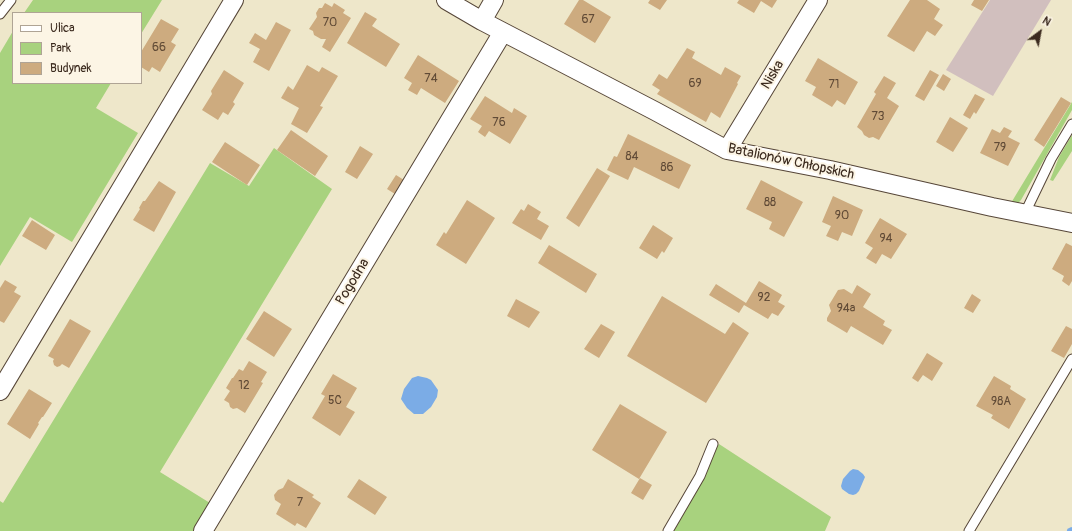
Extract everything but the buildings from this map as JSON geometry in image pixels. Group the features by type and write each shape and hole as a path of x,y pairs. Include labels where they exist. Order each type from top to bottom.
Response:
{"street":[{"path":"0,391 234,0"},
{"name":"Batalionów Chłopskich","path":"446,0 502,32 655,110 728,150 830,170 1072,223"},
{"path":"482,21 494,0"},
{"name":"Niska","path":"728,150 818,0"},
{"name":"Pogodna","path":"203,531 502,32"}],"lane":[{"path":"0,14 11,0"},
{"path":"1025,213 1051,159 1072,124"},
{"path":"970,531 1072,359"},
{"path":"668,531 700,476 713,444"}],"shaded area":[{"path":"990,0 1051,0 993,96 946,70"}],"green space":[{"path":"33,0 162,0 142,32 142,12 25,12"},
{"path":"12,33 12,84 110,84 96,108 138,133 72,242 30,217 0,266 0,53"},
{"path":"1072,102 1072,110 1021,200 1018,203 1011,203"},
{"path":"1072,135 1072,151 1053,181 1050,180 1059,157"},
{"path":"274,148 332,189 160,472 210,503 193,531 0,531 0,501 3,503 210,163 249,186"},
{"path":"719,444 831,517 825,531 668,531"}],"water":[{"path":"418,376 431,380 438,390 437,397 431,407 423,414 414,414 407,408 401,399 404,389 412,378"},
{"path":"853,469 858,470 865,477 859,491 853,495 842,489 841,486 843,479"}]}
